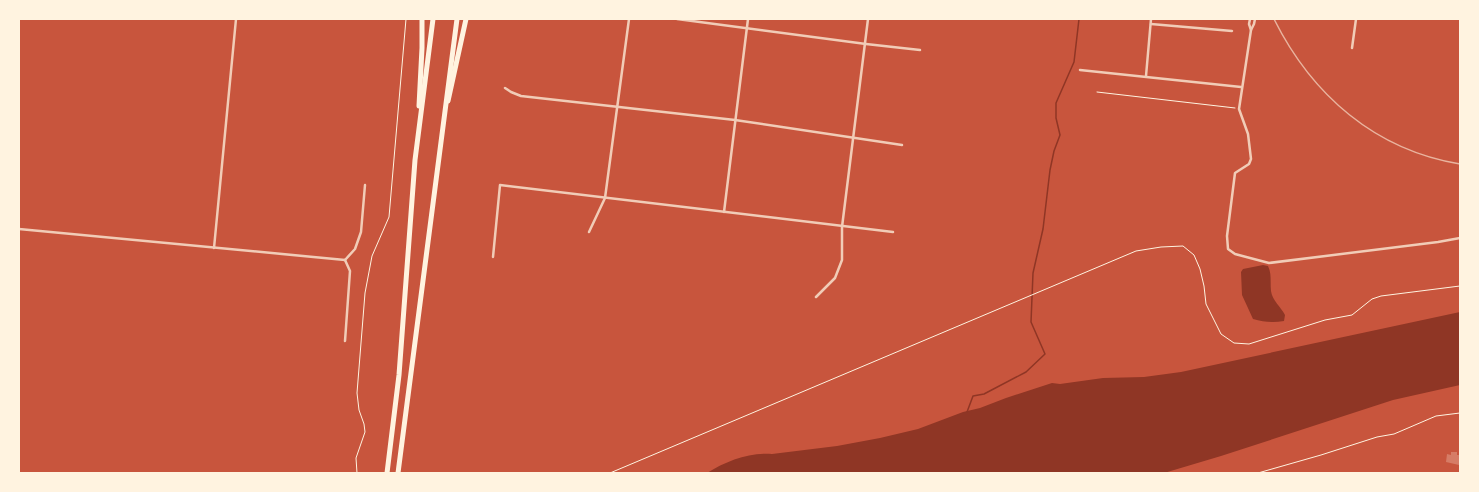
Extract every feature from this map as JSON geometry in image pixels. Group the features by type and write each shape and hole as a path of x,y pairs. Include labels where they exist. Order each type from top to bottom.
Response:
{"highway":[{"path":"387,473 399,375 416,160 422,56 422,19"},
{"path":"416,160 433,19"},
{"path":"398,473 456,19"},
{"path":"443,121 454,79 466,19"}],"street":[{"path":"214,248 236,19"},
{"path":"589,232 605,198 629,19"},
{"path":"677,19 920,50"},
{"path":"724,212 748,19"},
{"path":"816,297 835,278 842,260 842,227 868,19"},
{"path":"1146,76 1151,19"},
{"path":"1250,19 1249,24 1251,30"},
{"path":"1255,19 1251,30 1238,109 1248,134 1251,159 1249,164 1235,172 1227,244 1228,249 1235,254 1269,263 1460,238"},
{"path":"1352,48 1356,19"},
{"path":"1150,24 1232,31"},
{"path":"1080,70 1241,87"},
{"path":"505,88 521,96 735,120 902,145"},
{"path":"345,260 355,249 361,232 365,185"},
{"path":"493,256 500,185 893,232"},
{"path":"19,229 345,260"},
{"path":"345,260 350,271 345,341"}],"path":[{"path":"357,473 356,458 365,432 359,410 357,393 365,293 372,256 389,217 406,19"},
{"path":"1096,92 1238,109"},
{"path":"610,473 1136,252 1161,247 1183,246 1194,255 1200,269 1206,304 1220,334 1234,343 1249,344 1325,320 1352,315 1372,299 1381,296 1460,286"},
{"path":"1258,473 1377,437 1394,434 1436,416 1460,413"}],"shaded area":[{"path":"1263,265 1268,266 1272,294 1285,315 1284,321 1268,322 1253,319 1242,295 1241,272 1243,269"},
{"path":"1460,312 1460,385 1393,400 1164,473 707,473 730,461 755,454 772,454 837,446 918,429 963,412 980,408 1052,383 1060,384 1103,378 1144,377 1181,372"}],"building":[{"path":"1451,452 1457,452 1457,455 1460,455 1459,465 1446,462 1447,454 1451,455"}],"waterway":[{"path":"967,412 973,396 984,394 1026,372 1045,354 1031,322 1033,273 1043,229 1050,170 1054,151 1060,135 1056,118 1056,103 1074,62 1079,19"}],"railway":[{"path":"1274,19 1289,46 1307,72 1327,95 1349,115 1374,132 1400,146 1429,157 1460,164"}]}
